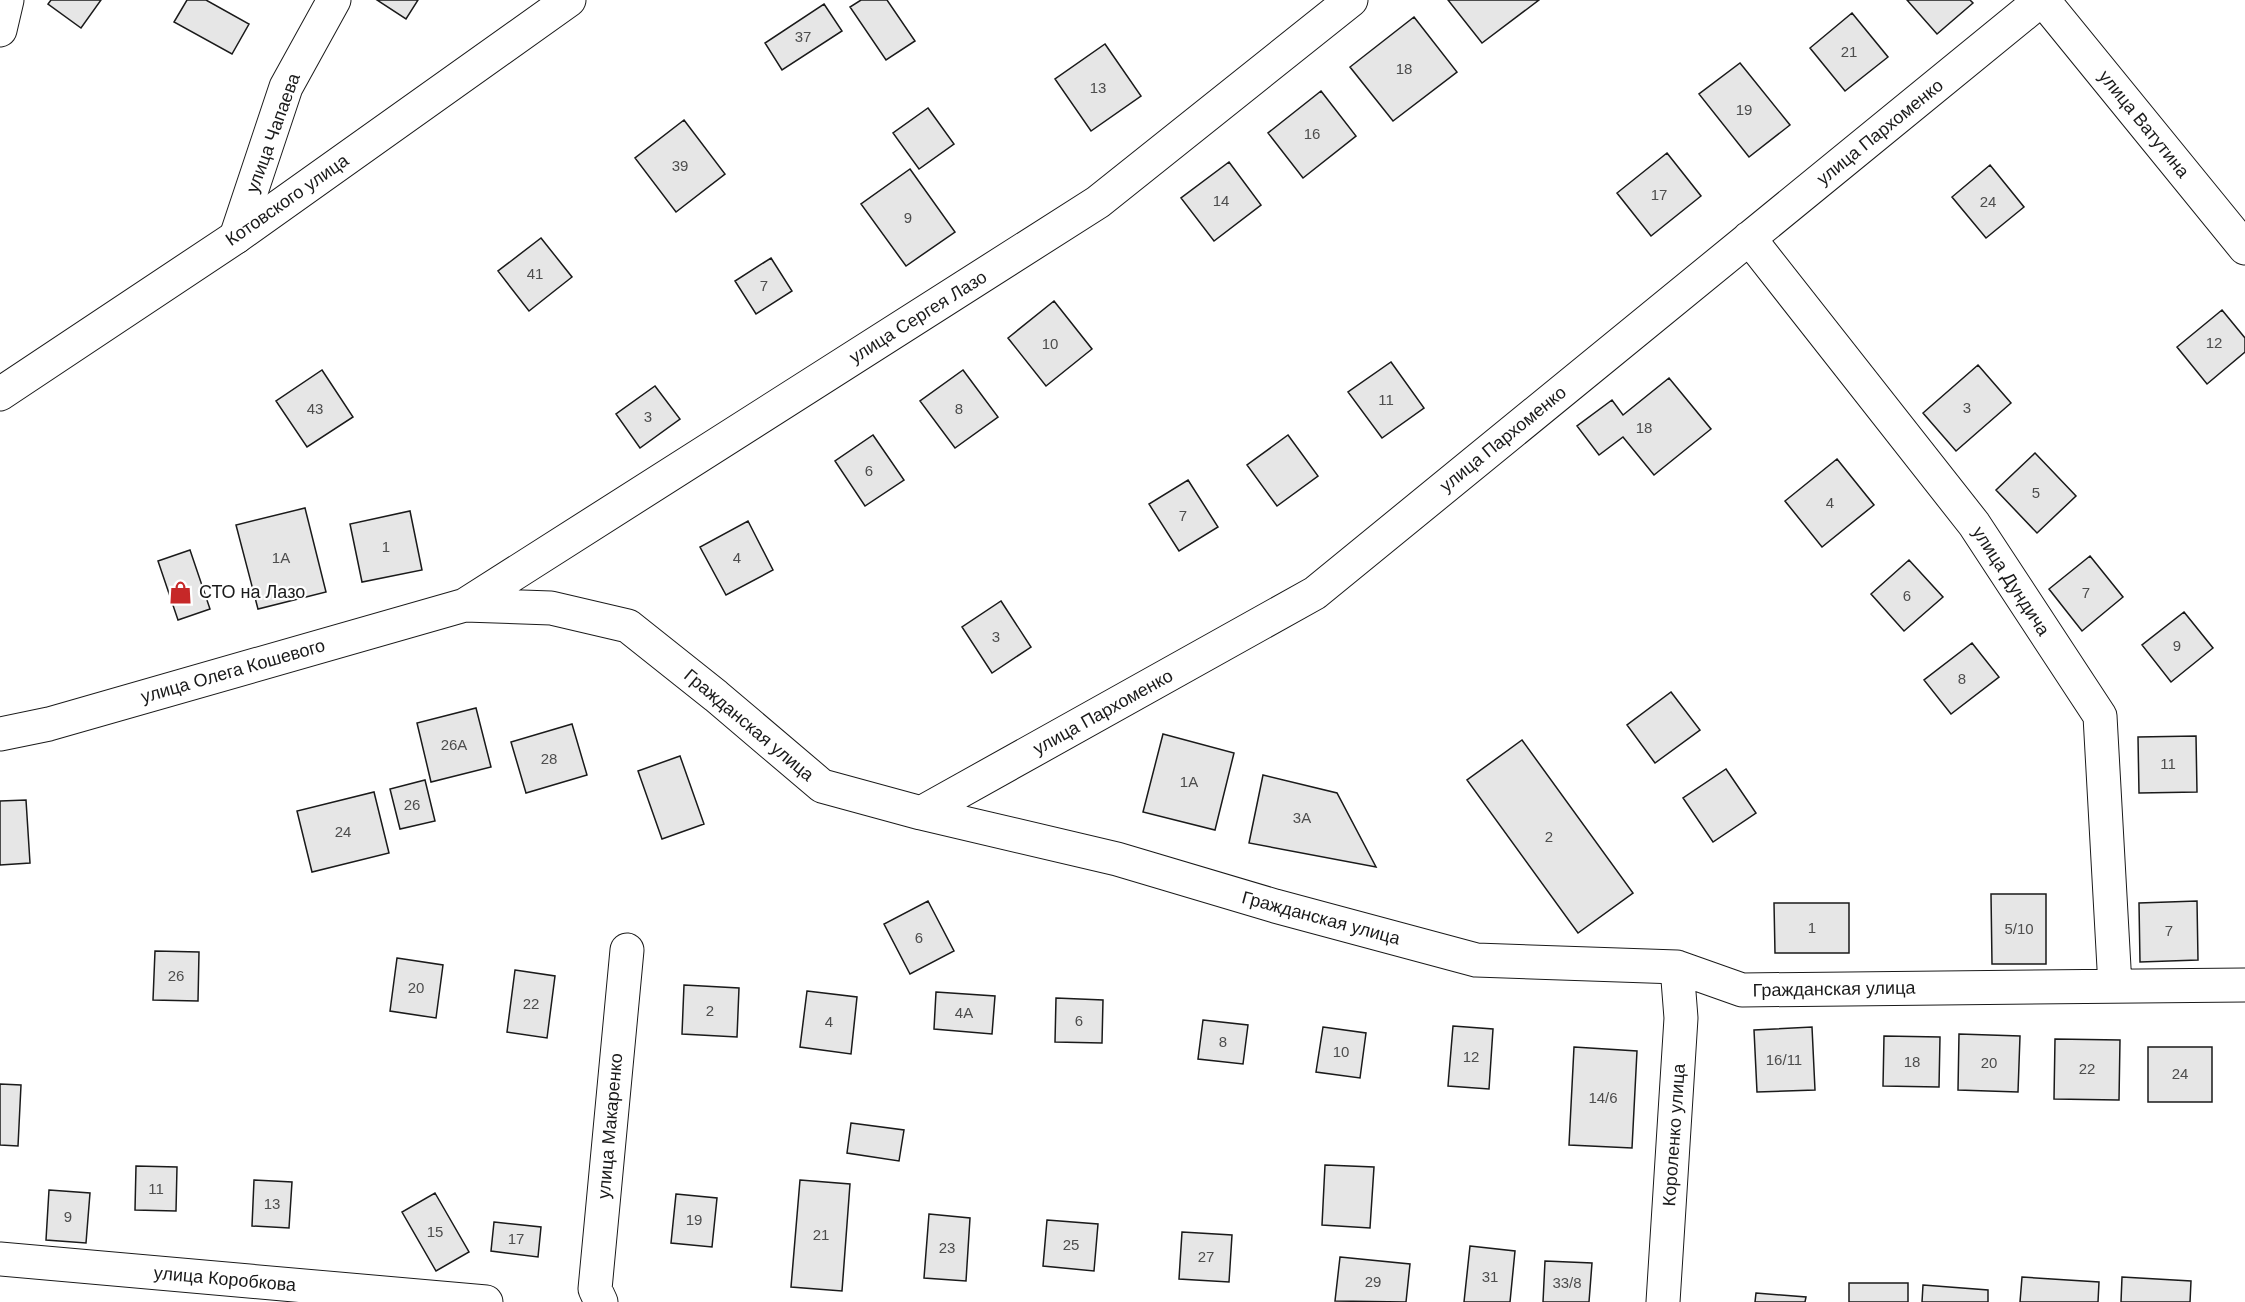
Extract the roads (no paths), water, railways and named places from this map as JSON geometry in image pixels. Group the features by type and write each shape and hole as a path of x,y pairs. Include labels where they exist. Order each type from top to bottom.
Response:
{"street":[{"path":"0,30 7,0"},
{"name":"улица Чапаева","path":"236,237 286,87 334,0"},
{"name":"Котовского улица","path":"0,394 236,237 569,0"},
{"name":"улица Сергея Лазо","path":"465,605 1098,202 1351,0"},
{"name":"улица Пархоменко","path":"921,813 1315,593 2042,0"},
{"name":"улица Ватутина","path":"2042,0 2245,248"},
{"name":"улица Дундича","path":"1749,238 1974,524 2100,716 2115,986"},
{"name":"улица Олега Кошевого","path":"0,734 49,724 465,605"},
{"name":"Гражданская улица","path":"465,605 551,608 628,626 716,696 822,786 921,813 1117,859 1275,906 1476,960 1677,967 1743,990 2245,985"},
{"name":"улица Макаренко","path":"601,1302 595,1288 627,950"},
{"name":"Короленко улица","path":"1663,1302 1681,1018 1677,967"},
{"name":"улица Коробкова","path":"0,1259 486,1302"}],"place":[{"name":"СТО на Лазо","path":"181,592"}]}
